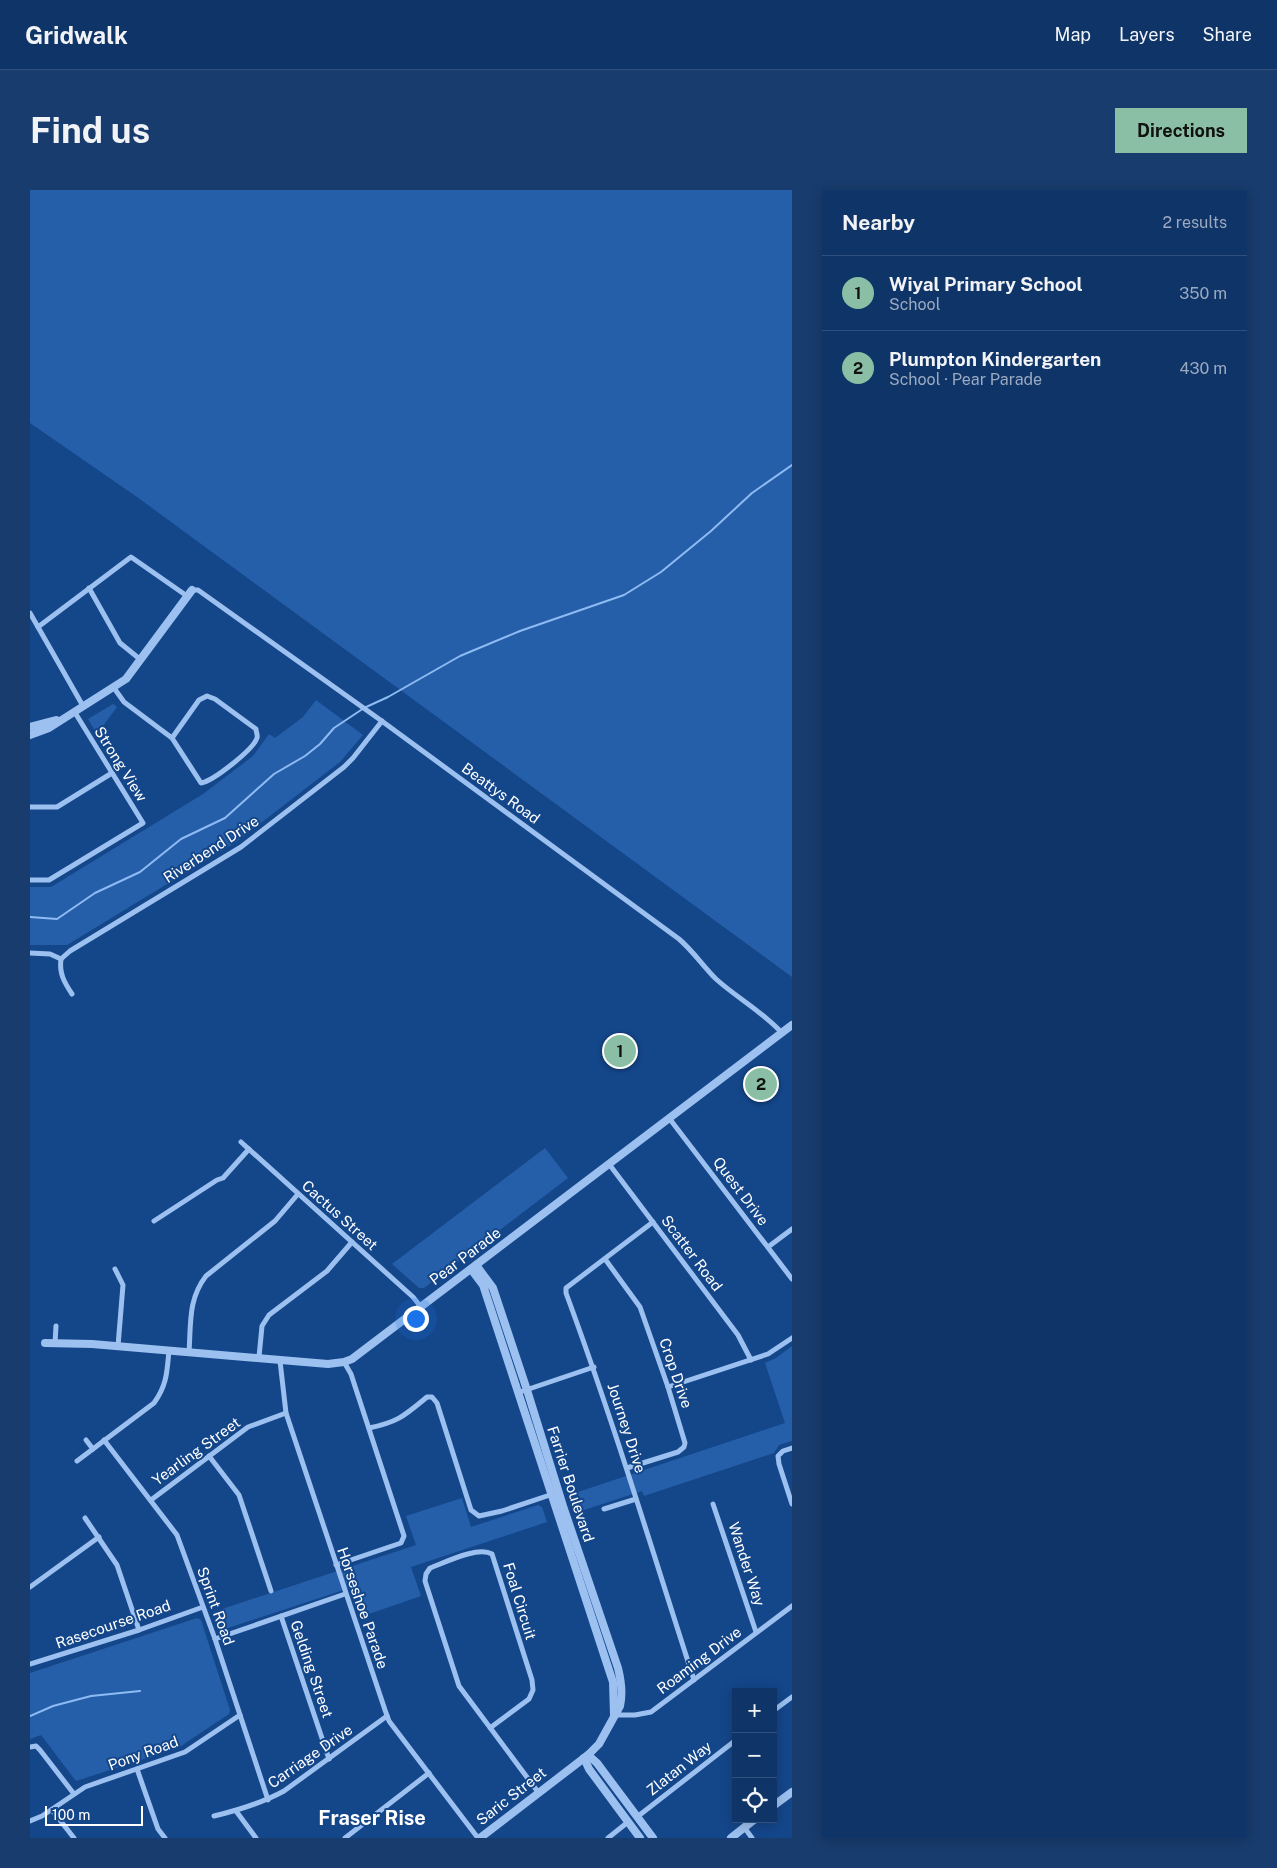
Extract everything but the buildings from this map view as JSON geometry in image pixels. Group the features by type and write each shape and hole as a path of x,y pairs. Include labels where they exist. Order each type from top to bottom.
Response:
{"street":[{"name":"Beattys Road","path":"89,588 131,557 190,593 198,590 382,721 679,939 696,955 716,979 773,1023 782,1033"},
{"path":"38,628 89,588 120,643 141,660"},
{"path":"30,735 50,728 126,679 190,593"},
{"path":"30,613 83,706"},
{"path":"114,688 124,702 172,738 201,784 210,780 246,753 257,738 256,730 215,699 207,696 199,700 172,738"},
{"name":"Strong View","path":"30,880 49,880 143,823 74,711"},
{"path":"30,727 65,717"},
{"name":"Riverbend Drive","path":"61,959 70,951 241,847 344,767 354,758 382,721"},
{"path":"30,807 57,807 112,772"},
{"path":"30,953 50,954 61,959 59,969 64,982 72,994"},
{"name":"Pear Parade","path":"45,1343 118,1346 328,1364 352,1359 792,1026"},
{"name":"Quest Drive","path":"669,1118 792,1279"},
{"name":"Cactus Street","path":"241,1142 413,1297 421,1307"},
{"path":"154,1221 223,1178 249,1149"},
{"name":"Scatter Road","path":"608,1164 738,1335 751,1360"},
{"path":"189,1352 192,1300 200,1284 206,1276 276,1221 298,1194"},
{"name":"Journey Drive","path":"652,1222 566,1288 566,1292 594,1367 694,1680"},
{"path":"768,1247 792,1229"},
{"path":"259,1357 262,1326 268,1315 327,1272 352,1242"},
{"name":"Crop Drive","path":"604,1259 640,1307 684,1439 684,1447 678,1452 627,1468"},
{"name":"Farrier Boulevard","path":"473,1267 483,1285 523,1391 613,1682 614,1716 599,1744 586,1757 559,1776"},
{"path":"115,1269 123,1285 118,1346"},
{"path":"55,1343 56,1326"},
{"path":"668,1387 772,1352 792,1338"},
{"path":"77,1461 154,1403 166,1382 169,1350"},
{"name":"Horseshoe Parade","path":"280,1361 286,1413 387,1716 479,1838"},
{"path":"336,1565 401,1543 404,1536 352,1374 344,1362"},
{"path":"523,1391 594,1367"},
{"path":"369,1428 389,1424 401,1418 427,1397 432,1397 437,1403 472,1510 479,1516 502,1511 555,1493"},
{"name":"Yearling Street","path":"151,1500 248,1427 286,1413"},
{"path":"86,1440 93,1449"},
{"name":"Sprint Road","path":"104,1440 177,1535 215,1638 268,1800"},
{"path":"792,1448 783,1451 778,1456 792,1504"},
{"path":"209,1456 238,1495 271,1591"},
{"path":"604,1510 636,1499"},
{"name":"Wander Way","path":"714,1504 756,1632"},
{"path":"85,1518 117,1565 139,1630"},
{"path":"30,1587 99,1537"},
{"name":"Foal Circuit","path":"490,1728 529,1699 533,1690 532,1680 492,1554 487,1551 474,1552 430,1568 425,1580 459,1686 490,1728 538,1792"},
{"path":"215,1638 345,1594"},
{"name":"Roaming Drive","path":"614,1716 651,1712 792,1606"},
{"name":"Rasecourse Road","path":"30,1664 139,1630 203,1607"},
{"name":"Gelding Street","path":"281,1616 329,1759"},
{"path":"777,1708 792,1697"},
{"name":"Pony Road","path":"30,1821 52,1810 76,1793 185,1752 240,1715"},
{"name":"Carriage Drive","path":"214,1816 268,1800 284,1791 387,1716"},
{"name":"Zlatan Way","path":"637,1816 732,1743"},
{"path":"30,1747 36,1746 40,1750 76,1793"},
{"path":"586,1757 597,1763 653,1838"},
{"path":"586,1757 589,1769 639,1836 646,1828"},
{"path":"137,1769 158,1829 165,1838"},
{"path":"345,1838 429,1773"},
{"name":"Saric Street","path":"479,1838 559,1776"},
{"path":"777,1803 792,1792"},
{"path":"52,1810 74,1838"},
{"path":"236,1811 256,1838"},
{"path":"608,1838 628,1822"},
{"path":"731,1838 750,1823"},
{"path":"744,1828 752,1838"}],"shaded area":[{"path":"30,190 792,190 792,977 137,497 30,423"},
{"path":"316,700 363,735 340,762 236,842 67,945 30,945 30,887 51,887 203,794 253,756 269,734 275,738 303,717"},
{"path":"113,704 117,707 97,734 88,719"},
{"path":"545,1148 568,1178 424,1288 419,1288 392,1264"},
{"path":"792,1346 792,1441 779,1445 774,1453 644,1496 642,1491 575,1513 569,1495 785,1423 765,1363 776,1358"},
{"path":"462,1498 471,1527 538,1505 542,1507 547,1522 411,1567 421,1596 366,1615 356,1586 222,1630 218,1628 213,1612 416,1545 406,1516"},
{"path":"197,1618 201,1620 230,1710 229,1714 178,1748 76,1781 41,1735 30,1739 30,1673"}],"waterway":[{"path":"30,917 57,919 95,893 140,872 181,839 225,818 274,774 305,756 320,744 334,728 364,708 388,697 460,656 520,631 624,595 661,572 711,531 752,493 792,465"},
{"path":"30,1716 53,1706 91,1696 140,1691"}],"place":[{"name":"Wiyal Primary School","path":"620,1051"},
{"name":"Plumpton Kindergarten","path":"761,1084"}],"district":[{"name":"Fraser Rise","path":"372,1818"}]}
